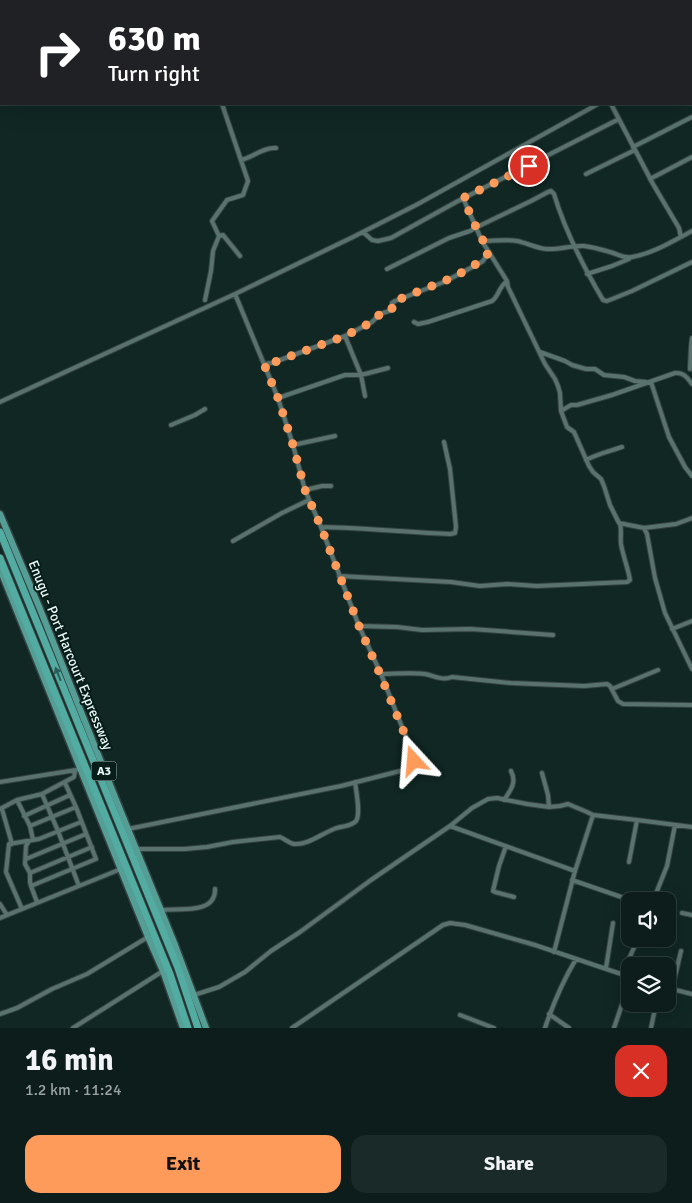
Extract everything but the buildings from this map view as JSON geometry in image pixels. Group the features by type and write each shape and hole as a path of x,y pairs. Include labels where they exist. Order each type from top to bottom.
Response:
{"highway":[{"name":"Enugu - Port Harcourt Expressway","path":"0,532 174,959 198,1028"},
{"name":"Enugu - Port Harcourt Expressway","path":"0,558 170,974 182,1027"}],"main road":[{"name":"Enugu - Port Harcourt Expressway","path":"0,514 161,910 206,1028"},
{"name":"Enugu - Port Harcourt Expressway","path":"1,572 78,770 163,971 182,1027"}],"street":[{"path":"222,105 248,181 242,195 227,200 212,220 220,236 223,235 240,256"},
{"path":"0,402 235,294 363,232 418,204 596,105"},
{"path":"612,105 650,179 679,228 681,237"},
{"path":"586,174 692,117"},
{"path":"363,232 372,240 378,241 391,238 463,198 619,120"},
{"path":"241,160 247,159 266,148 276,148"},
{"path":"650,179 692,157"},
{"path":"388,269 551,191 554,194 562,218 587,274 603,300 607,301 632,291 692,262"},
{"path":"339,576 451,582 480,586 507,584 537,586 627,582 630,580 622,548 622,530 610,505 604,486 586,460 574,432 567,427 560,411 560,393 555,379 545,364 507,282 482,241 463,198"},
{"path":"587,274 660,248 692,231"},
{"path":"205,300 213,251 220,236"},
{"path":"482,241 514,241 548,249 585,246 631,258"},
{"path":"264,364 272,363 345,336 372,322 380,314 392,310 392,303 395,301 444,282 480,263 489,252"},
{"path":"414,322 418,324 428,322 492,301 495,299 500,288 507,282"},
{"path":"128,829 355,782 408,769 413,765 412,752 305,490 278,398 235,294"},
{"path":"345,336 361,375 365,396"},
{"path":"560,411 571,405 577,405 691,368 690,347 692,338"},
{"path":"540,352 572,365 595,370 604,375 635,382 650,382"},
{"path":"278,398 345,375 361,375 388,368"},
{"path":"679,373 686,376 692,384"},
{"path":"650,382 670,437 685,467 692,476"},
{"path":"171,424 196,415 205,409"},
{"path":"293,445 335,436"},
{"path":"321,527 455,533 450,469 444,442"},
{"path":"586,460 622,447"},
{"path":"305,490 331,486"},
{"path":"232,541 282,513 310,500"},
{"path":"619,523 644,528 676,524 692,518"},
{"path":"622,530 626,525"},
{"path":"644,528 665,613 692,669"},
{"path":"672,629 692,621"},
{"path":"359,626 422,630 471,629 553,635"},
{"path":"612,689 658,670"},
{"path":"380,674 425,674 441,679 452,678 575,686 607,684 612,689 618,702 623,704 692,705"},
{"path":"0,782 78,770"},
{"path":"12,844 1,809 17,800 42,794 65,783 74,777 78,770"},
{"path":"504,800 514,782 511,771"},
{"path":"542,773 549,807"},
{"path":"136,850 207,847 280,837 290,843 307,842 334,829 350,825 355,821 358,809 355,782"},
{"path":"31,886 96,858 65,783"},
{"path":"42,794 79,886"},
{"path":"24,816 70,795"},
{"path":"194,995 219,987 245,972 371,880 450,826 472,808 488,799 496,798 549,807 568,804 593,816 692,827"},
{"path":"17,800 30,826 32,840"},
{"path":"30,826 76,807"},
{"path":"554,952 572,880 593,816"},
{"path":"629,862 637,820"},
{"path":"22,909 6,872 9,845 32,840 81,822"},
{"path":"450,826 575,871"},
{"path":"657,892 667,866 675,826"},
{"path":"26,859 86,834"},
{"path":"32,840 26,846 25,864 30,873 30,882 37,902"},
{"path":"506,846 493,891 514,897"},
{"path":"30,873 92,847"},
{"path":"0,918 121,869"},
{"path":"572,880 621,897"},
{"path":"161,910 193,910 208,904 213,899 215,889"},
{"path":"0,904 7,915"},
{"path":"682,913 692,915"},
{"path":"292,1028 443,925 450,923 465,924 621,974"},
{"path":"606,968 613,923"},
{"path":"0,1014 17,1008 87,974 148,936"},
{"path":"676,968 681,951"},
{"path":"545,1028 549,1014 576,959"},
{"path":"72,1028 163,971"},
{"path":"676,990 692,994"},
{"path":"614,1028 621,1007"},
{"path":"651,1028 654,1012"},
{"path":"549,1014 569,1028"},
{"path":"460,1015 494,1028"}],"route":[{"path":"414,761 412,752 305,490 278,398 264,364 272,363 345,336 372,322 380,314 392,310 392,303 395,301 444,282 483,260 489,252 482,241 463,198 529,166"}]}
